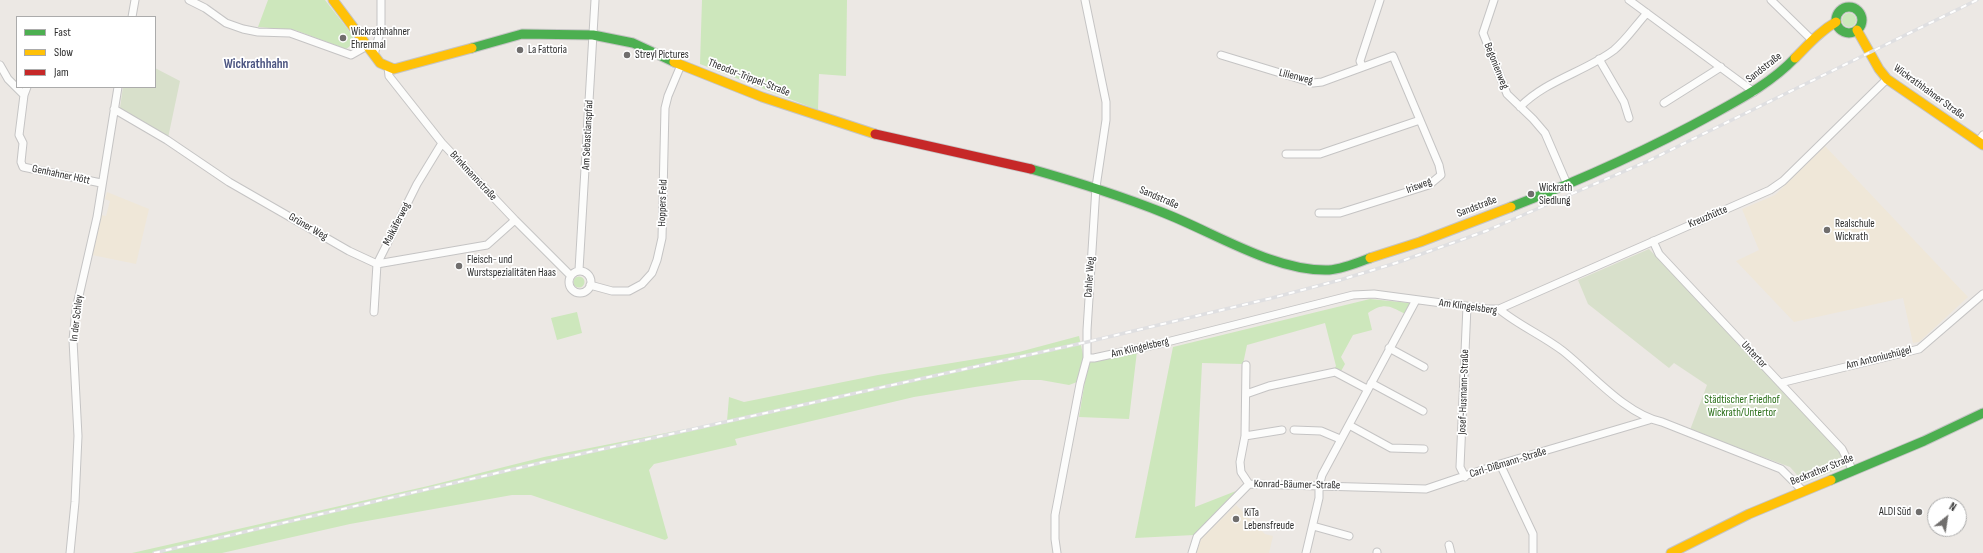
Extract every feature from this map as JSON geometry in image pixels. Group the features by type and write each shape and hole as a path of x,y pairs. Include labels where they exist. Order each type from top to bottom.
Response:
{"main road":[{"path":"333,0 380,63 391,68"},
{"path":"1856,4 1861,16 1860,26 1857,30 1851,33 1844,32 1839,28 1836,22 1838,13 1845,8 1856,4"},
{"name":"Sandstraße","path":"1096,187 1165,212 1263,256 1297,267 1319,270 1337,269 1420,242 1567,184 1663,142 1754,92 1780,73 1812,40 1827,27 1836,22"},
{"name":"Wickrathhahner Straße","path":"1857,30 1879,69 1887,78 1981,140"},
{"name":"Theodor-Trippel-Straße","path":"391,68 402,68 522,34 594,35 632,43 681,66 762,97 823,118 898,139 1018,166 1096,187"},
{"name":"Beckrather Straße","path":"1671,553 1749,514 1803,490 1924,442 1983,413"}],"street":[{"path":"132,16 135,0"},
{"path":"189,0 205,8 226,23 243,29 258,32 290,33 351,55 367,46"},
{"path":"374,55 381,28 381,0"},
{"name":"Am Sebastianspfad","path":"580,270 595,0"},
{"name":"Dahler Weg","path":"1057,553 1055,539 1055,515 1080,384 1087,358 1087,330 1096,187 1106,120 1106,102 1085,0"},
{"path":"1362,66 1360,61 1380,0"},
{"name":"Begonienweg","path":"1494,0 1483,33 1507,94 1545,133 1567,184"},
{"path":"1629,0 1754,92"},
{"path":"1771,0 1812,40"},
{"path":"1520,107 1526,100 1615,49 1647,13"},
{"name":"Lilienweg","path":"1221,55 1313,83 1322,82 1362,66 1393,56"},
{"name":"Irisweg","path":"1319,212 1340,213 1429,185 1441,175 1439,165 1393,56"},
{"path":"1599,59 1624,102 1629,118"},
{"path":"0,65 8,79 16,87"},
{"name":"Hoppers Feld","path":"590,285 612,291 629,290 642,284 652,273 657,260 662,238 665,108 668,96 681,66"},
{"path":"1664,103 1721,67"},
{"name":"Brinkmannstraße","path":"391,68 388,76 442,143 570,276"},
{"name":"Kreuzhütte","path":"1498,309 1774,187 1783,181 1887,78"},
{"path":"17,88 24,95"},
{"name":"Genhahner Hött","path":"27,88 24,95 19,135 23,143 21,162 23,167 101,183"},
{"name":"In der Schley","path":"70,553 75,502 78,436 73,340 76,309 97,217 101,183 118,88"},
{"name":"Grüner Weg","path":"114,109 167,140 229,182 349,251 377,264"},
{"path":"1286,154 1320,154 1420,120"},
{"name":"Maikäferweg","path":"374,312 377,264 417,184 442,143"},
{"path":"377,264 487,245 515,220"},
{"name":"Untertor","path":"1653,241 1659,254 1842,449 1853,471"},
{"path":"580,270 589,275 590,285 584,292 575,292 568,283 570,276 580,270"},
{"name":"Am Klingelsberg","path":"1087,358 1094,358 1163,344 1353,295 1374,294 1498,309 1563,352 1631,408 1649,420 1662,422 1780,469 1803,490"},
{"name":"Am Antoniushügel","path":"1780,382 1919,349 1983,294"},
{"path":"1306,553 1319,498 1319,486 1340,439 1416,300"},
{"name":"Josef-Husmann-Straße","path":"1464,477 1460,466 1467,306"},
{"path":"1389,348 1424,367"},
{"path":"1246,365 1244,436 1240,462 1241,472 1249,484"},
{"path":"1246,394 1270,386 1334,372 1369,386 1423,411"},
{"name":"Carl-Dißmann-Straße","path":"1365,487 1426,489 1500,464 1649,420"},
{"path":"1349,425 1391,448 1424,449"},
{"path":"1244,436 1282,430"},
{"path":"1294,430 1321,431 1340,439"},
{"path":"1500,464 1533,534 1533,553"},
{"name":"Konrad-Bäumer-Straße","path":"1192,553 1197,537 1249,484 1365,487"},
{"path":"1313,526 1349,536"}],"shaded area":[{"name":"Realschule Wickrath","path":"1825,146 1968,297 1919,342 1913,343 1903,298 1794,322 1736,261 1759,250 1742,209 1775,195"},
{"path":"107,192 149,209 136,264 92,255 101,215 106,216 110,201 105,199"},
{"name":"KiTa Lebensfreude","path":"1236,505 1265,534 1273,536 1269,553 1196,553 1201,539"}],"green space":[{"path":"268,0 325,0 353,36 352,44 346,49 295,30 258,27"},
{"path":"702,0 847,0 846,76 819,74 818,110 700,64"},
{"path":"1846,13 1852,13 1856,17 1856,23 1852,27 1846,27 1842,23 1842,17"},
{"path":"156,69 180,81 168,138 122,113 120,108 123,88 156,88"},
{"name":"Städtischer Friedhof Wickrath/Untertor","path":"1649,249 1838,449 1846,466 1804,483 1790,467 1690,430 1707,385 1674,363 1669,368 1588,304 1578,280"},
{"path":"579,276 583,278 585,282 583,286 579,288 575,286 573,282 575,278"},
{"path":"1370,299 1410,303 1405,314 1387,306 1378,307 1368,313 1372,330 1353,335 1341,357 1345,364 1340,373 1334,369 1336,366 1325,323 1247,345 1243,364 1202,363 1195,507 1236,491 1194,535 1135,538 1173,347"},
{"path":"577,312 582,333 557,340 551,318"},
{"path":"1079,336 1084,359 1077,382 1069,385 1041,380 1022,380 914,397 735,439 737,445 654,464 649,470 668,538 665,540 531,495 512,495 350,524 222,553 132,553 428,486 544,457 727,421 729,397 744,402 878,375 1019,352"},
{"path":"1137,351 1129,419 1079,417 1088,363"}],"railway":[{"path":"154,553 544,462 1087,342 1272,298 1340,280 1396,263 1486,231 1648,161 1977,0"}],"traffic: fast":[{"path":"1849,7 1858,11 1862,20 1858,29 1849,33 1840,29 1836,20 1840,11 1849,7"},
{"path":"472,48 522,34 593,35 633,43 674,62"},
{"path":"1511,207 1563,186 1666,139 1757,88 1786,67 1795,58"},
{"path":"1031,169 1098,189 1147,206 1266,258 1287,265 1308,269 1329,270 1345,267 1370,258"},
{"path":"1831,480 1924,441 1983,413"}],"traffic: slow":[{"path":"333,0 380,63 394,69 472,48"},
{"path":"1795,58 1819,34 1836,22"},
{"path":"1857,30 1879,69 1887,79 1983,145"},
{"path":"674,62 762,97 875,134"},
{"path":"1370,258 1420,242 1511,207"},
{"path":"1671,553 1749,514 1831,480"}],"traffic: jam":[{"path":"875,134 1031,169"}],"place":[{"name":"Wickrathhahner Ehrenmal","path":"343,38"},
{"name":"La Fattoria","path":"520,50"},
{"name":"Streyl Pictures","path":"627,55"},
{"name":"Wickrath Siedlung","path":"1531,194"},
{"name":"Realschule Wickrath","path":"1827,230"},
{"name":"Fleisch- und Wurstspezialitäten Haas","path":"459,266"},
{"name":"ALDI Süd","path":"1919,512"},
{"name":"KiTa Lebensfreude","path":"1236,519"}],"district":[{"name":"Wickrathhahn","path":"256,65"}]}
